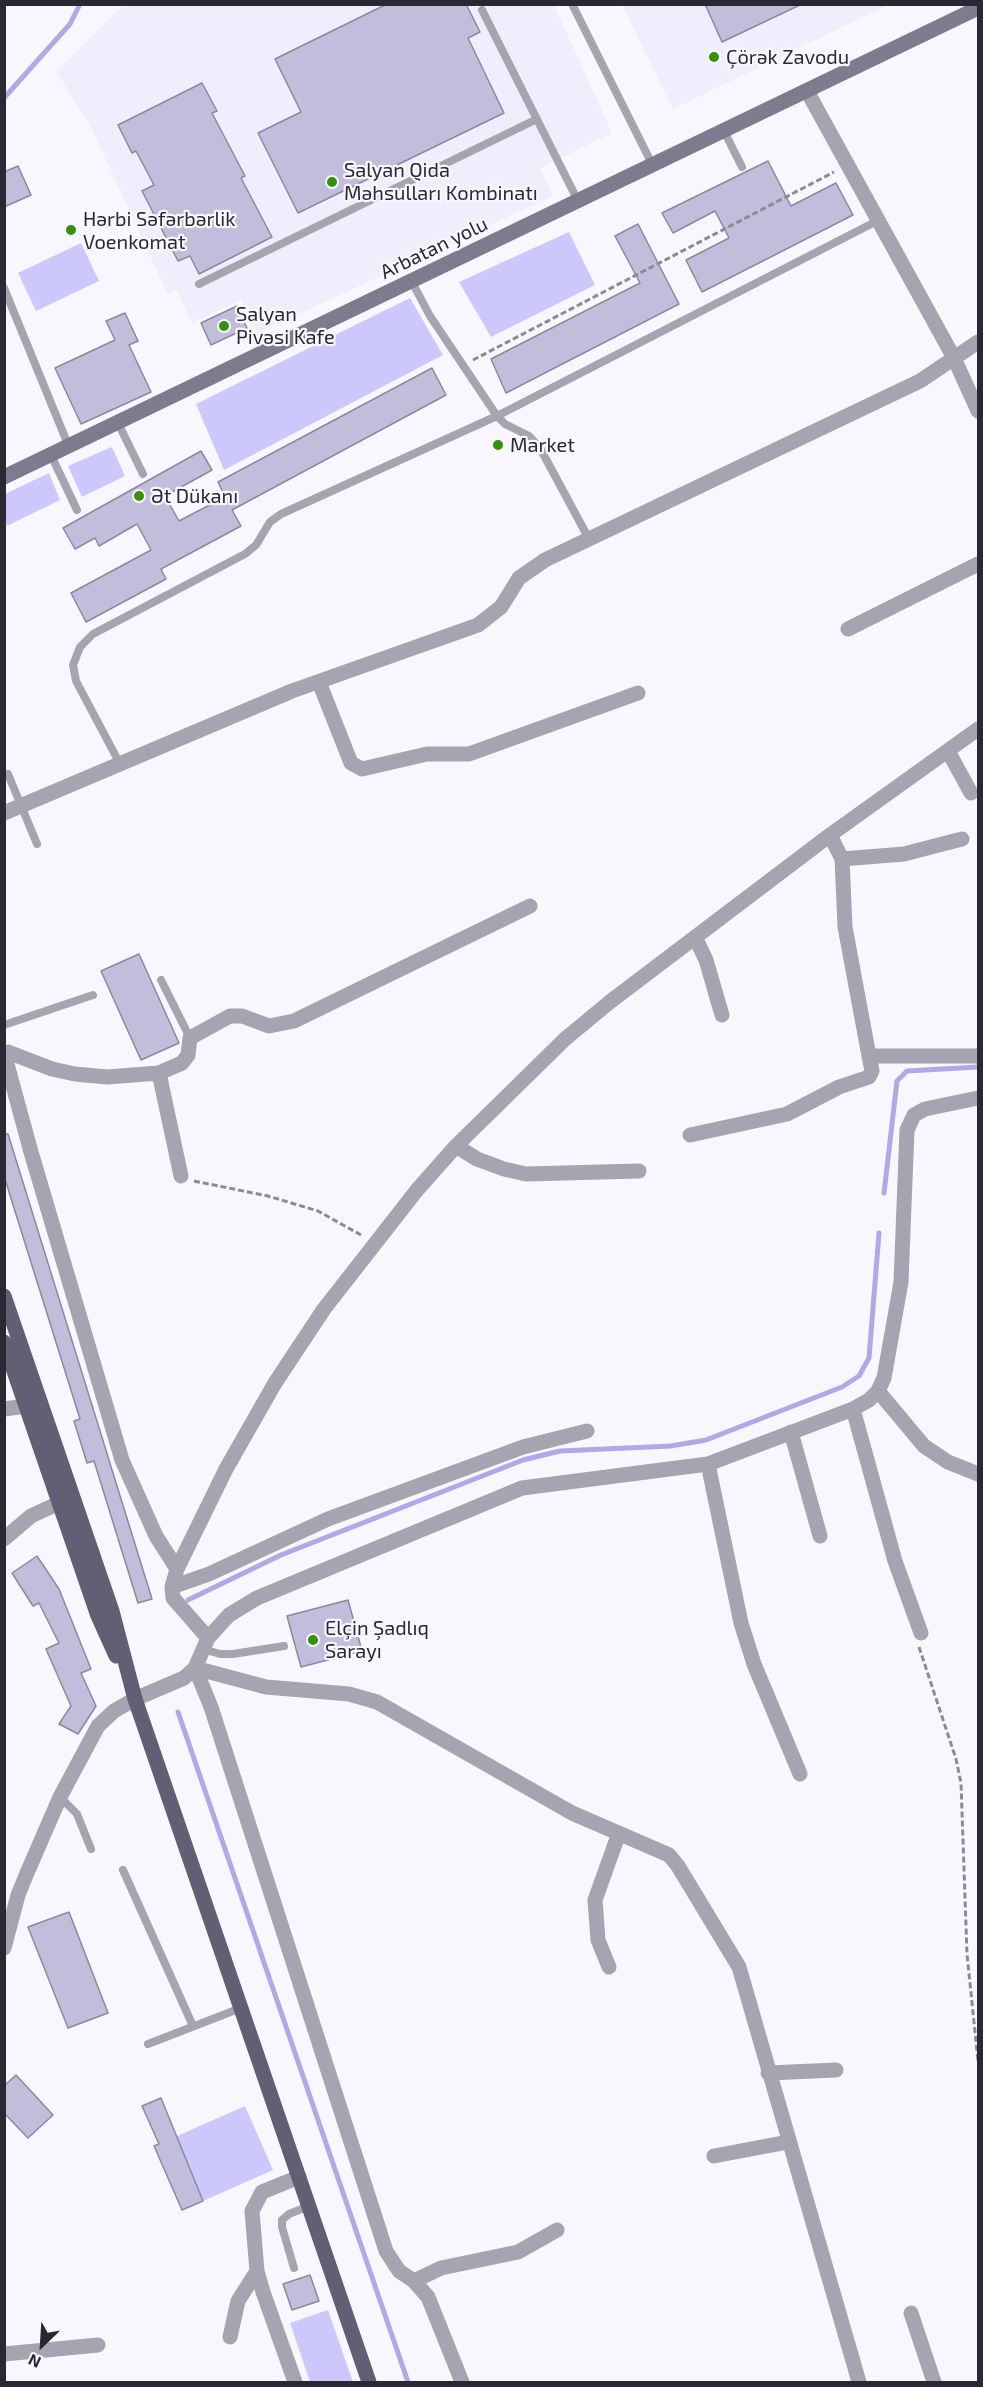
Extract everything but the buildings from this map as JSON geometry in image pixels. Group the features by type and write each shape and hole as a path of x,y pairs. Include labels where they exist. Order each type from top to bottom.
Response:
{"main road":[{"name":"Arbatan yolu","path":"4,477 978,8"},
{"path":"4,1296 112,1611 135,1699 369,2382"},
{"path":"4,1342 98,1616 135,1699"}],"street":[{"path":"807,91 954,358 978,411"},
{"path":"4,813 258,704 478,626 501,607 519,578 527,570 920,381 978,342"},
{"path":"848,629 978,564"},
{"path":"319,682 351,763 362,769 427,754 468,754 638,693"},
{"path":"205,1643 173,1598 171,1587 177,1569 226,1469 275,1383 324,1309 417,1190 456,1146 565,1039 830,835 978,729"},
{"path":"948,751 971,793"},
{"path":"690,1136 787,1114 839,1087 869,1077 872,1071 845,927 842,859 830,835"},
{"path":"842,859 904,854 962,839"},
{"path":"177,1569 156,1536 123,1460 31,1152 7,1064 6,1049 52,1069 75,1074 107,1077 159,1072 182,1063 188,1055 190,1038 230,1016 242,1016 269,1026 294,1021 530,906"},
{"path":"695,937 706,960 722,1015"},
{"path":"869,1056 978,1056"},
{"path":"159,1072 181,1176"},
{"path":"4,1948 11,1892 98,1726 114,1711 135,1699 184,1678 195,1668 205,1643 223,1620 257,1598 522,1488 708,1464 853,1409 878,1391 884,1378 901,1282 907,1131 914,1115 925,1109 978,1098"},
{"path":"456,1146 477,1159 526,1174 639,1171"},
{"path":"878,1391 924,1446 948,1462 978,1474"},
{"path":"4,1409 26,1406"},
{"path":"853,1409 895,1561 921,1633"},
{"path":"171,1587 209,1574 328,1519 523,1447 587,1431"},
{"path":"791,1432 820,1536"},
{"path":"708,1464 741,1623 754,1664 800,1774"},
{"path":"4,1539 31,1516 59,1503"},
{"path":"195,1668 266,1687 349,1694 377,1702 572,1813 669,1856 678,1866 739,1967 859,2382"},
{"path":"195,1668 211,1707 386,2251 399,2271 414,2281 428,2297 437,2314 462,2382"},
{"path":"609,1967 598,1940 595,1900 619,1833"},
{"path":"768,2073 836,2070"},
{"path":"714,2156 788,2142"},
{"path":"295,2382 257,2271 252,2211 262,2192 299,2177"},
{"path":"414,2281 426,2273 441,2268 518,2252 557,2230"},
{"path":"230,2337 238,2301 257,2271"},
{"path":"911,2313 934,2382"},
{"path":"4,2354 98,2346"}],"lane":[{"path":"572,4 653,166"},
{"path":"482,10 579,202"},
{"path":"199,284 537,119"},
{"path":"724,132 742,168"},
{"path":"120,764 76,681 73,665 80,647 93,634 245,554 256,545 270,522 281,514 497,416 877,221"},
{"path":"412,282 430,316 497,416 505,424 529,436 540,448 589,539"},
{"path":"4,288 69,447"},
{"path":"118,423 144,474"},
{"path":"51,455 76,510"},
{"path":"8,774 37,844"},
{"path":"160,980 190,1038"},
{"path":"4,1025 93,995"},
{"path":"205,1643 219,1654 285,1646"},
{"path":"60,1797 77,1814 91,1849"},
{"path":"123,1870 192,2026"},
{"path":"148,2044 241,2008"},
{"path":"294,2268 282,2220 289,2214 309,2206"}],"path":[{"path":"464,365 847,165"},
{"path":"181,1176 198,1182 268,1196 318,1211 336,1219 375,1244"},
{"path":"921,1633 918,1645 956,1759 961,1783 967,1954 978,2061"}],"shaded area":[{"name":"Salyan Qida Məhsulları Kombinatı","path":"124,5 554,5 612,133 540,168 553,196 258,333 241,300 192,323 176,289 168,295 90,125 56,71"},
{"name":"Çörək Zavodu","path":"622,5 888,5 673,109"},
{"path":"569,232 595,285 491,337 459,282"},
{"path":"81,243 99,281 36,311 18,273"},
{"path":"410,298 443,355 224,470 196,404"},
{"path":"112,447 125,476 82,497 68,466"},
{"path":"49,473 60,500 7,526 5,494"},
{"path":"245,2106 273,2170 203,2201 175,2137"},
{"path":"328,2310 353,2382 310,2382 290,2323"}],"waterway":[{"path":"4,98 70,24 80,4"},
{"path":"884,1193 897,1081 907,1071 978,1067"},
{"path":"188,1600 281,1555 523,1460 560,1451 671,1446 706,1440 842,1387 859,1376 869,1358 879,1233"},
{"path":"178,1712 408,2382"}],"place":[{"name":"Çörək Zavodu","path":"714,57"},
{"name":"Salyan Qida Məhsulları Kombinatı","path":"332,182"},
{"name":"Hərbi Səfərbərlik Voenkomat","path":"71,230"},
{"name":"Salyan Pivəsi Kafe","path":"224,326"},
{"name":"Market","path":"498,445"},
{"name":"Ət Dükanı","path":"139,496"},
{"name":"Elçin Şadlıq Sarayı","path":"313,1640"}]}
